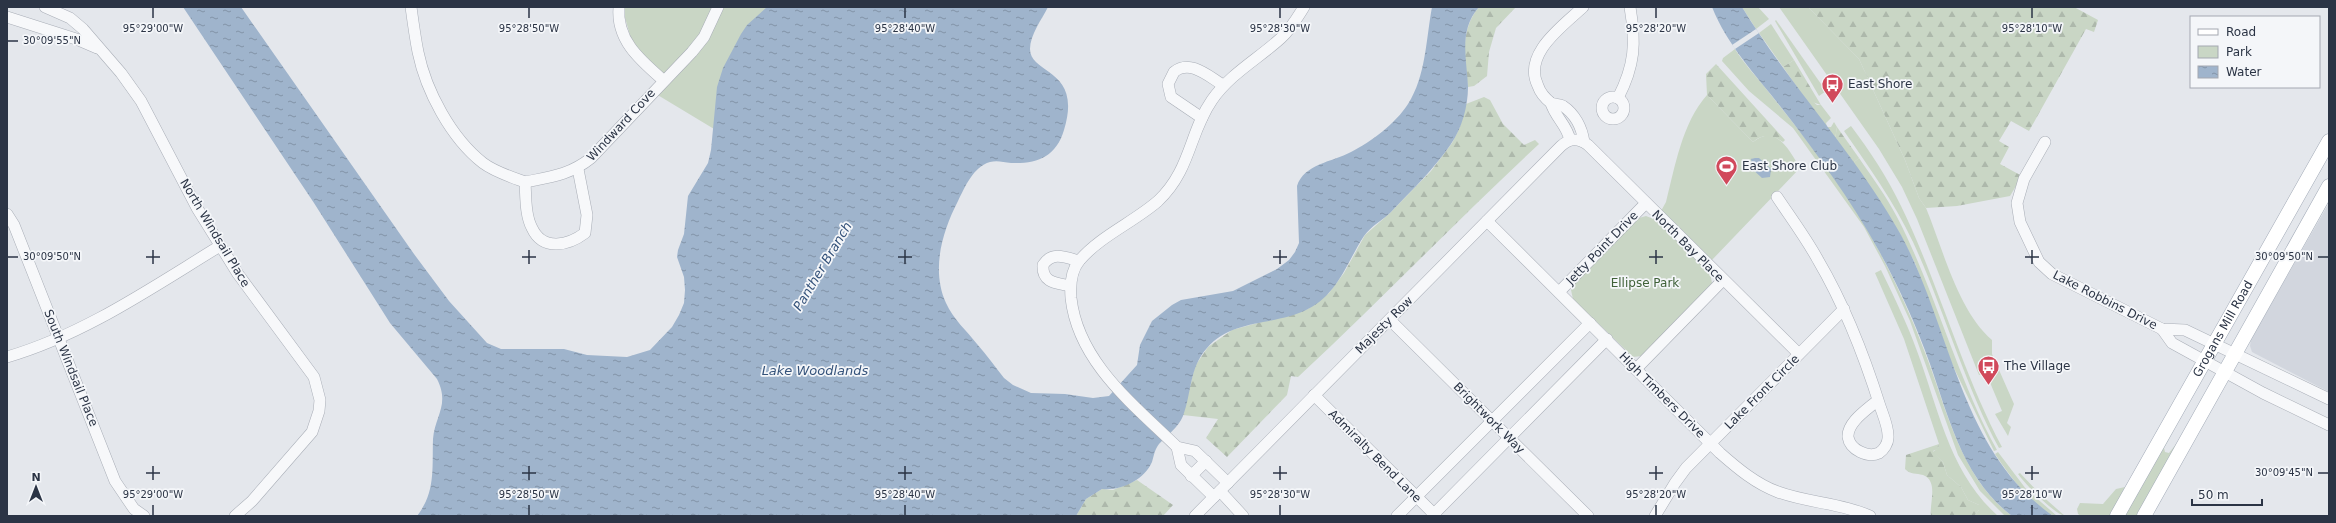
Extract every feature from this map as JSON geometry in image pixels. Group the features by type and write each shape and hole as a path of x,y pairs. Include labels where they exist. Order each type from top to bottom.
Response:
{"main road":[{"name":"Grogans Mill Road","path":"2117,516 2329,141"},
{"name":"Grogans Mill Road","path":"2144,516 2329,186"}],"street":[{"name":"North Windsail Place","path":"45,7 70,18 83,29 121,74 141,101 197,208 220,246 238,274 314,377 318,388 319,411 312,432 252,502 235,516"},
{"path":"411,7 418,53 426,78 448,121 470,151 484,164 525,182"},
{"name":"Windward Cove","path":"619,7 618,14 623,34 629,48 636,57 663,80"},
{"name":"Windward Cove","path":"578,169 587,215 585,233 574,241 559,245 543,242 532,229 525,182 564,174 578,169 603,146 704,37 718,7"},
{"path":"1243,516 1217,494 1191,476 1180,463 1177,447 1099,367 1088,350 1076,321 1070,286 1073,272 1079,261 1148,209 1169,189 1184,165 1202,118 1223,85 1281,38 1294,24 1304,7"},
{"path":"1577,141 1554,113 1551,103 1536,84 1534,69 1536,60 1545,44 1583,7"},
{"path":"1618,98 1630,72 1633,57 1633,31 1630,7"},
{"name":"North Windsail Place","path":"7,18 76,39 99,49"},
{"path":"1202,118 1171,98 1168,84 1174,72 1186,66 1194,68 1223,85"},
{"name":"North Bay Place","path":"1577,141 1646,203 1799,354"},
{"name":"Majesty Row","path":"1195,516 1561,146 1577,141"},
{"name":"Lake Robbins Drive","path":"2045,142 2024,179 2017,203 2020,222 2038,262 2065,282 2162,329 2185,330 2215,342 2329,399"},
{"path":"1777,197 1819,261 1844,309 1854,331 1878,400 1888,431 1888,440 1881,452 1865,453 1852,446 1849,441 1849,432 1854,422 1878,400"},
{"name":"Jetty Point Drive","path":"1559,292 1646,203"},
{"name":"South Windsail Place","path":"7,214 14,224 115,481 134,509 144,516"},
{"name":"High Timbers Drive","path":"1487,221 1711,444 1744,473 1766,486 1785,494 1850,509 1870,516"},
{"path":"7,357 59,339 115,310 220,246"},
{"path":"1070,286 1047,280 1044,276 1043,265 1055,256 1079,261"},
{"path":"1636,369 1723,280"},
{"name":"Lake Front Circle","path":"1655,516 1680,476 1844,309"},
{"name":"Brightwork Way","path":"1390,320 1588,516"},
{"path":"1397,516 1491,420 1590,323"},
{"name":"Lake Robbins Drive","path":"2162,329 2172,343 2225,373 2329,425"},
{"path":"1434,515 1607,339"},
{"name":"Admiralty Bend Lane","path":"1314,396 1434,515"},
{"path":"1177,447 1193,450 1228,483"},
{"path":"1191,476 1206,461"}],"shaded area":[{"path":"2329,203 2329,392 2252,352 2250,346 2251,339"}],"green space":[{"path":"622,7 779,7 724,135 656,94 670,79 633,46"},
{"path":"1479,7 1516,7 1496,28 1489,52 1487,76 1474,86 1468,87 1465,66 1466,35 1473,16"},
{"path":"1742,7 1758,7 1769,19 1756,29"},
{"path":"1779,7 1808,7 1859,59 1905,160 1919,198 1926,208 1945,260 1961,296 1980,328 1992,340 1992,354 2014,404 2007,423 2011,427 2008,436 1995,414 2002,411 1986,373 1979,375 1917,219 1902,187 1879,149"},
{"path":"1808,7 2074,7 2098,20 2094,32 2086,29 2029,131 2011,121 1999,141 2009,147 2000,164 2022,176 2010,196 1957,206 1926,208 1919,198 1905,160 1859,59"},
{"path":"1776,20 1826,91 1819,96 1775,21"},
{"path":"1771,24 1794,60 1783,67 1759,33"},
{"path":"1735,49 1816,153 1840,186 1861,219 1896,283 1924,350 1957,440 1967,461 1979,481 1994,500 2012,516 2005,516 1980,491 1958,455 1910,321 1885,266 1864,227 1793,128 1749,91 1722,61 1723,58"},
{"path":"1794,60 1821,105 1806,100 1783,67"},
{"path":"1716,64 1785,140 1783,142 1776,138 1764,136 1753,142 1707,95 1706,74"},
{"name":"East Shore Club","path":"1707,95 1753,142 1761,137 1775,137 1787,147 1800,168 1711,261 1661,211 1666,202 1676,160 1685,132 1698,106"},
{"path":"1484,97 1490,100 1503,124 1524,145 1535,140 1539,144 1298,377 1291,376 1287,395 1227,457 1206,438 1218,419 1183,415 1195,366 1208,347 1232,330 1308,309 1329,293 1344,273 1365,235 1390,213 1431,171 1452,143 1459,129 1466,104"},
{"path":"1810,99 1817,105 1821,105 1831,118 1826,123 1827,127 1831,127 1834,122 1837,127 1835,139 1806,100"},
{"path":"1851,126 1878,164 1901,206 1915,236 1974,388 2002,447 1999,448 1976,399 1935,294 1906,227 1872,171 1844,131"},
{"path":"1837,127 1859,158 1853,163 1835,139"},
{"path":"1859,158 1897,217 1911,246 1970,393 1997,450 1994,451 1952,364 1915,263 1900,234 1853,163"},
{"name":"Ellipse Park","path":"1646,216 1656,220 1710,273 1712,283 1642,356 1633,357 1573,299 1571,290 1574,284 1639,218"},
{"path":"1881,270 1913,341 1947,439 1968,480 1981,499 1998,516 1974,516 1979,510 1979,505 1968,500 1961,487 1947,475 1943,462 1933,452 1938,448 1939,444 1904,339 1875,273"},
{"path":"2173,432 2164,448 2165,452 2169,453 2177,443 2137,516 2123,516"},
{"path":"1939,444 1938,449 1933,451 1943,462 1947,475 1961,487 1968,500 1979,505 1979,510 1974,516 1931,516 1931,482 1923,475 1911,473 1905,469 1906,455"},
{"path":"1998,452 2026,489 2057,516 2049,514 2023,491 1995,454"},
{"path":"2020,473 2040,494 2065,516 2054,510 2040,498 2018,474"},
{"path":"1137,480 1173,505 1163,516 1076,516 1086,499 1102,489 1113,490"},
{"path":"2125,487 2110,516 2081,516 2078,514 2077,509 2080,503 2103,504 2116,489"}],"water":[{"name":"Lake Woodlands","path":"183,7 241,7 414,254 449,301 487,343 501,349 564,349 587,355 627,357 650,350 672,327 684,303 684,277 677,257 678,250 684,234 688,196 708,163 711,150 717,87 723,68 741,34 747,25 767,7 1048,7 1034,33 1030,49 1032,57 1062,84 1067,95 1068,110 1064,130 1056,147 1051,153 1044,157 1029,162 1020,163 993,161 979,168 974,173 970,178 947,225 940,251 939,278 946,303 952,314 1004,378 1013,385 1031,393 1065,394 1093,398 1109,396 1137,365 1140,345 1152,321 1172,305 1181,300 1233,291 1277,269 1289,260 1299,243 1297,186 1301,179 1312,168 1351,152 1367,143 1390,125 1403,111 1414,93 1422,69 1432,7 1479,7 1472,16 1466,35 1465,46 1468,87 1464,117 1455,138 1437,162 1391,212 1367,232 1341,277 1327,295 1318,303 1296,314 1242,327 1217,338 1207,348 1197,364 1186,407 1181,420 1162,440 1148,468 1138,479 1131,483 1117,488 1102,489 1086,499 1076,516 417,516 427,498 432,479 434,431 442,403 441,388 437,379 390,323 314,203"},
{"path":"1712,7 1742,7 1781,65 1864,176 1901,235 1918,271 1961,386 1977,423 1997,458 2022,489 2053,516 2012,516 1995,501 1981,484 1970,466 1951,426 1919,335 1907,306 1879,251 1857,213 1820,159 1751,71 1725,34"},
{"path":"1759,158 1771,169 1770,177 1762,178 1750,167 1752,165 1751,159"}],"pier":[{"path":"1756,29 1759,33 1735,49 1732,45"}],"place":[{"name":"East Shore","path":"1832,104"},
{"name":"East Shore Club","path":"1727,186"},
{"name":"The Village","path":"1988,386"}],"water label":[{"name":"Panther Branch","path":"822,266"}]}
